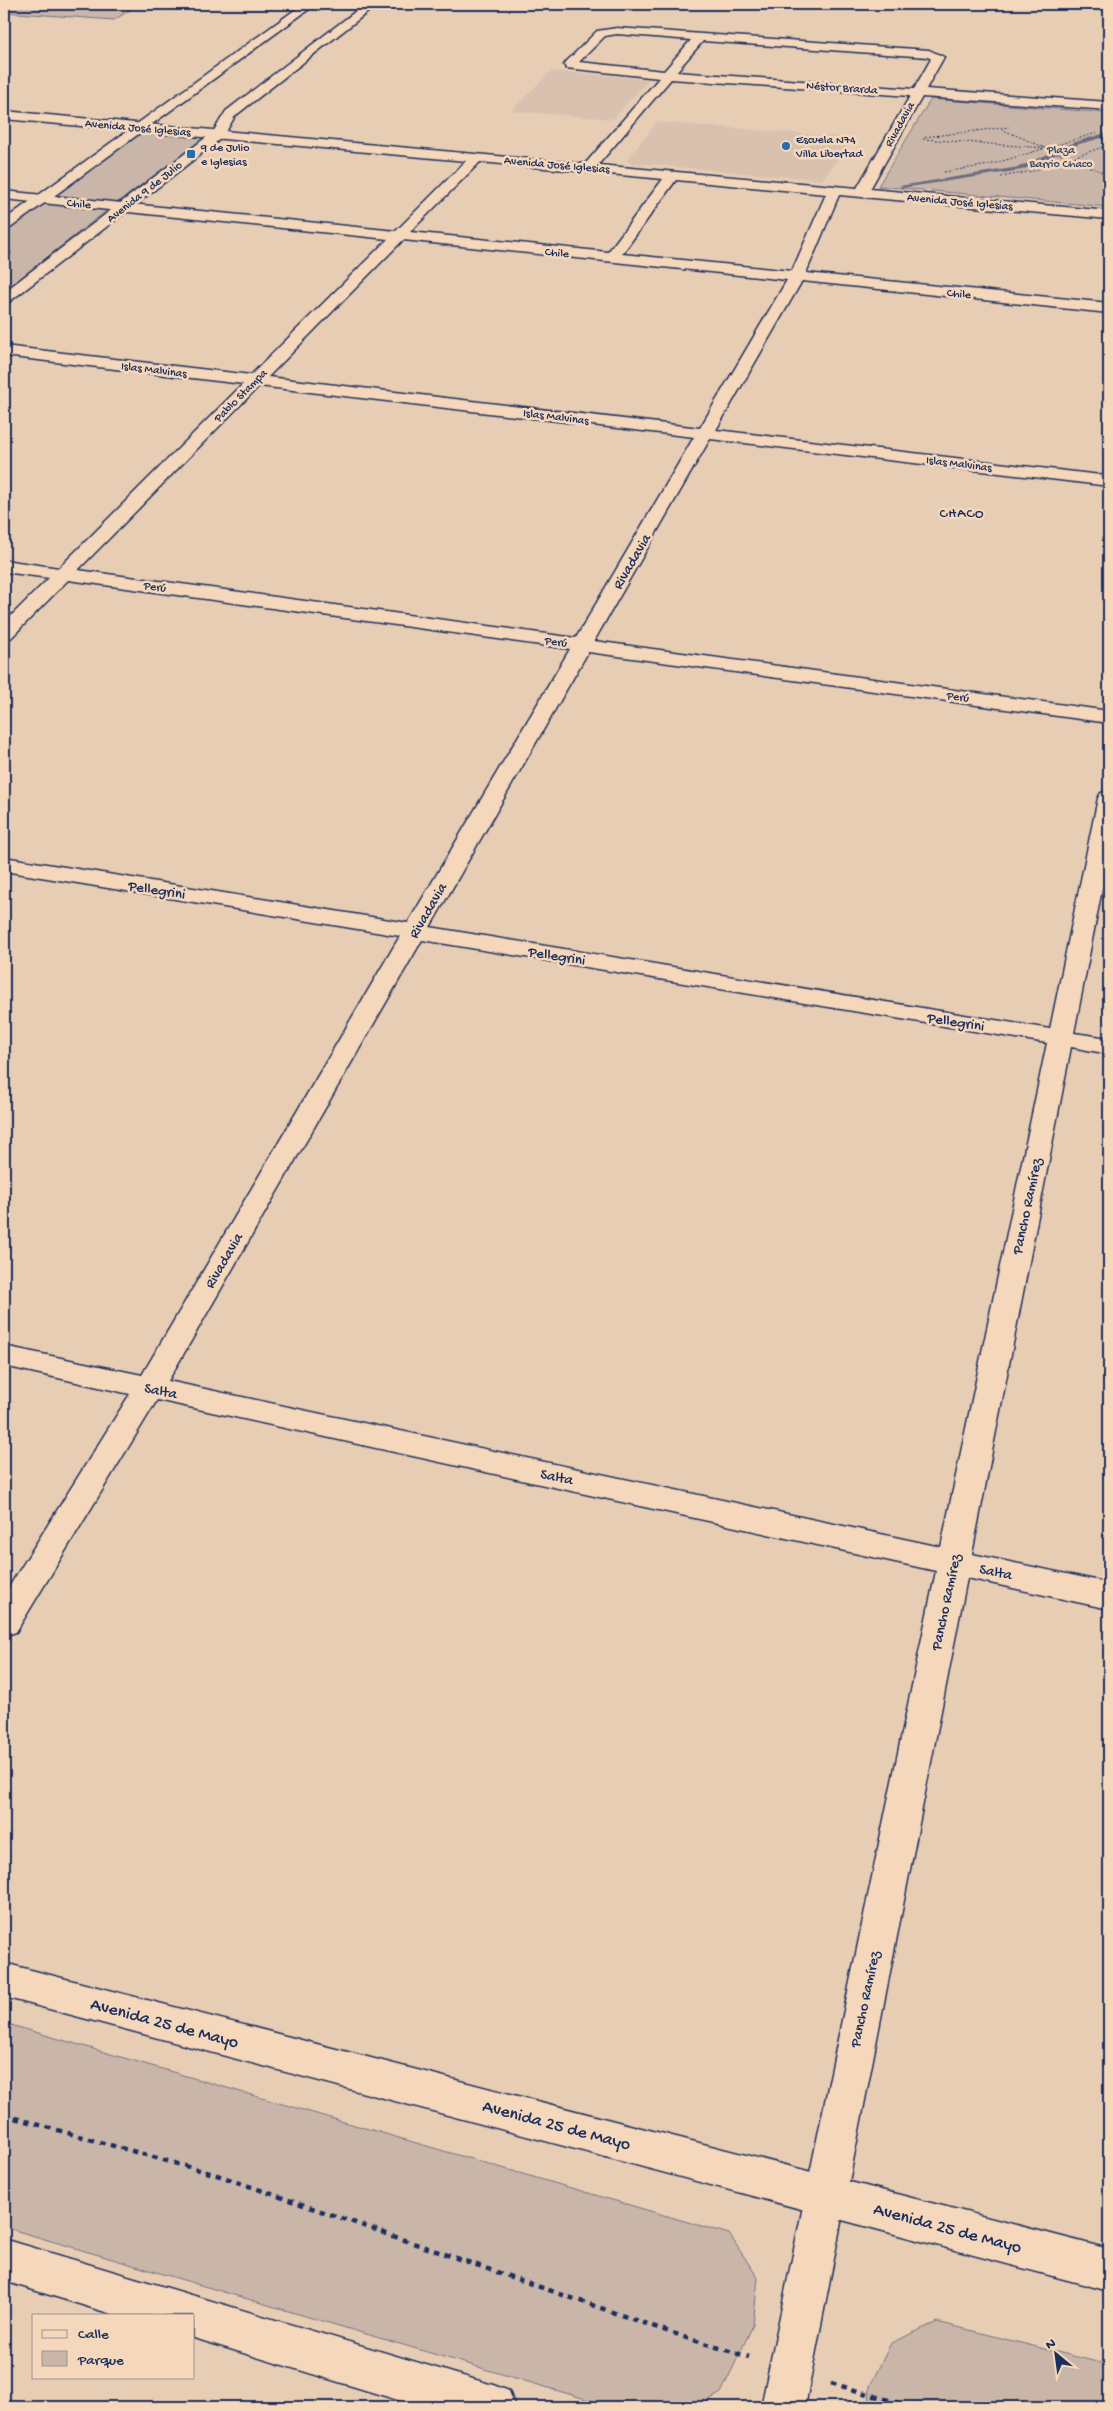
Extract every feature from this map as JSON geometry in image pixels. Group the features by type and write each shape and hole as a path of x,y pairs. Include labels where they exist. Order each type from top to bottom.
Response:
{"street":[{"path":"4,226 310,4"},
{"name":"Avenida 9 de Julio","path":"4,299 218,134 230,114 372,4"},
{"name":"Néstor Brarda","path":"699,38 617,31 601,33 570,65 666,75 1109,106"},
{"path":"589,167 699,38"},
{"name":"Rivadavia","path":"699,38 929,54 938,57 916,92 862,192"},
{"name":"Avenida José Iglesias","path":"4,114 1109,215"},
{"name":"Pablo Stampa","path":"4,634 477,157"},
{"path":"612,257 673,174"},
{"name":"Rivadavia","path":"4,1623 149,1388 797,276 835,189"},
{"name":"Chile","path":"4,195 1109,308"},
{"name":"Islas Malvinas","path":"4,351 1109,481"},
{"name":"Perú","path":"4,566 1109,717"},
{"name":"Pancho Ramírez","path":"783,2407 824,2194 1109,798"},
{"name":"Pellegrini","path":"4,864 1109,1046"},
{"name":"Salta","path":"4,1356 1109,1596"},
{"name":"Avenida 25 de Mayo","path":"4,1980 1109,2270"},
{"path":"4,2260 183,2314"},
{"path":"195,2317 494,2407"}],"path":[{"path":"1010,127 915,138 1045,148"},
{"path":"944,172 989,165 1100,132"},
{"path":"994,178 1033,171 1109,145"},
{"path":"1051,151 1109,175"},
{"path":"4,2115 217,2175 687,2338 912,2407"}],"shaded area":[{"path":"551,71 649,79 613,119 511,111"},
{"path":"657,122 853,138 822,180 632,163 627,160"}],"green space":[{"path":"4,4 140,4 114,20 4,12"},
{"name":"Plaza Barrio Chaco","path":"931,99 1109,113 1109,207 878,186"},
{"path":"143,131 207,136 117,203 53,196"},
{"path":"43,203 107,210 4,291 4,232"},
{"path":"4,2023 729,2234 758,2278 753,2325 721,2393 697,2407 613,2407 4,2227"},
{"path":"937,2322 1109,2365 1109,2407 869,2407 870,2386 891,2343"}],"waterway":[{"path":"902,186 1020,169 1077,143 1109,134"}],"place":[{"name":"Escuela N74 Villa Libertad","path":"786,146"},
{"name":"9 de Julio e Iglesias","path":"191,154"}],"district":[{"name":"CHACO","path":"962,512"}]}
